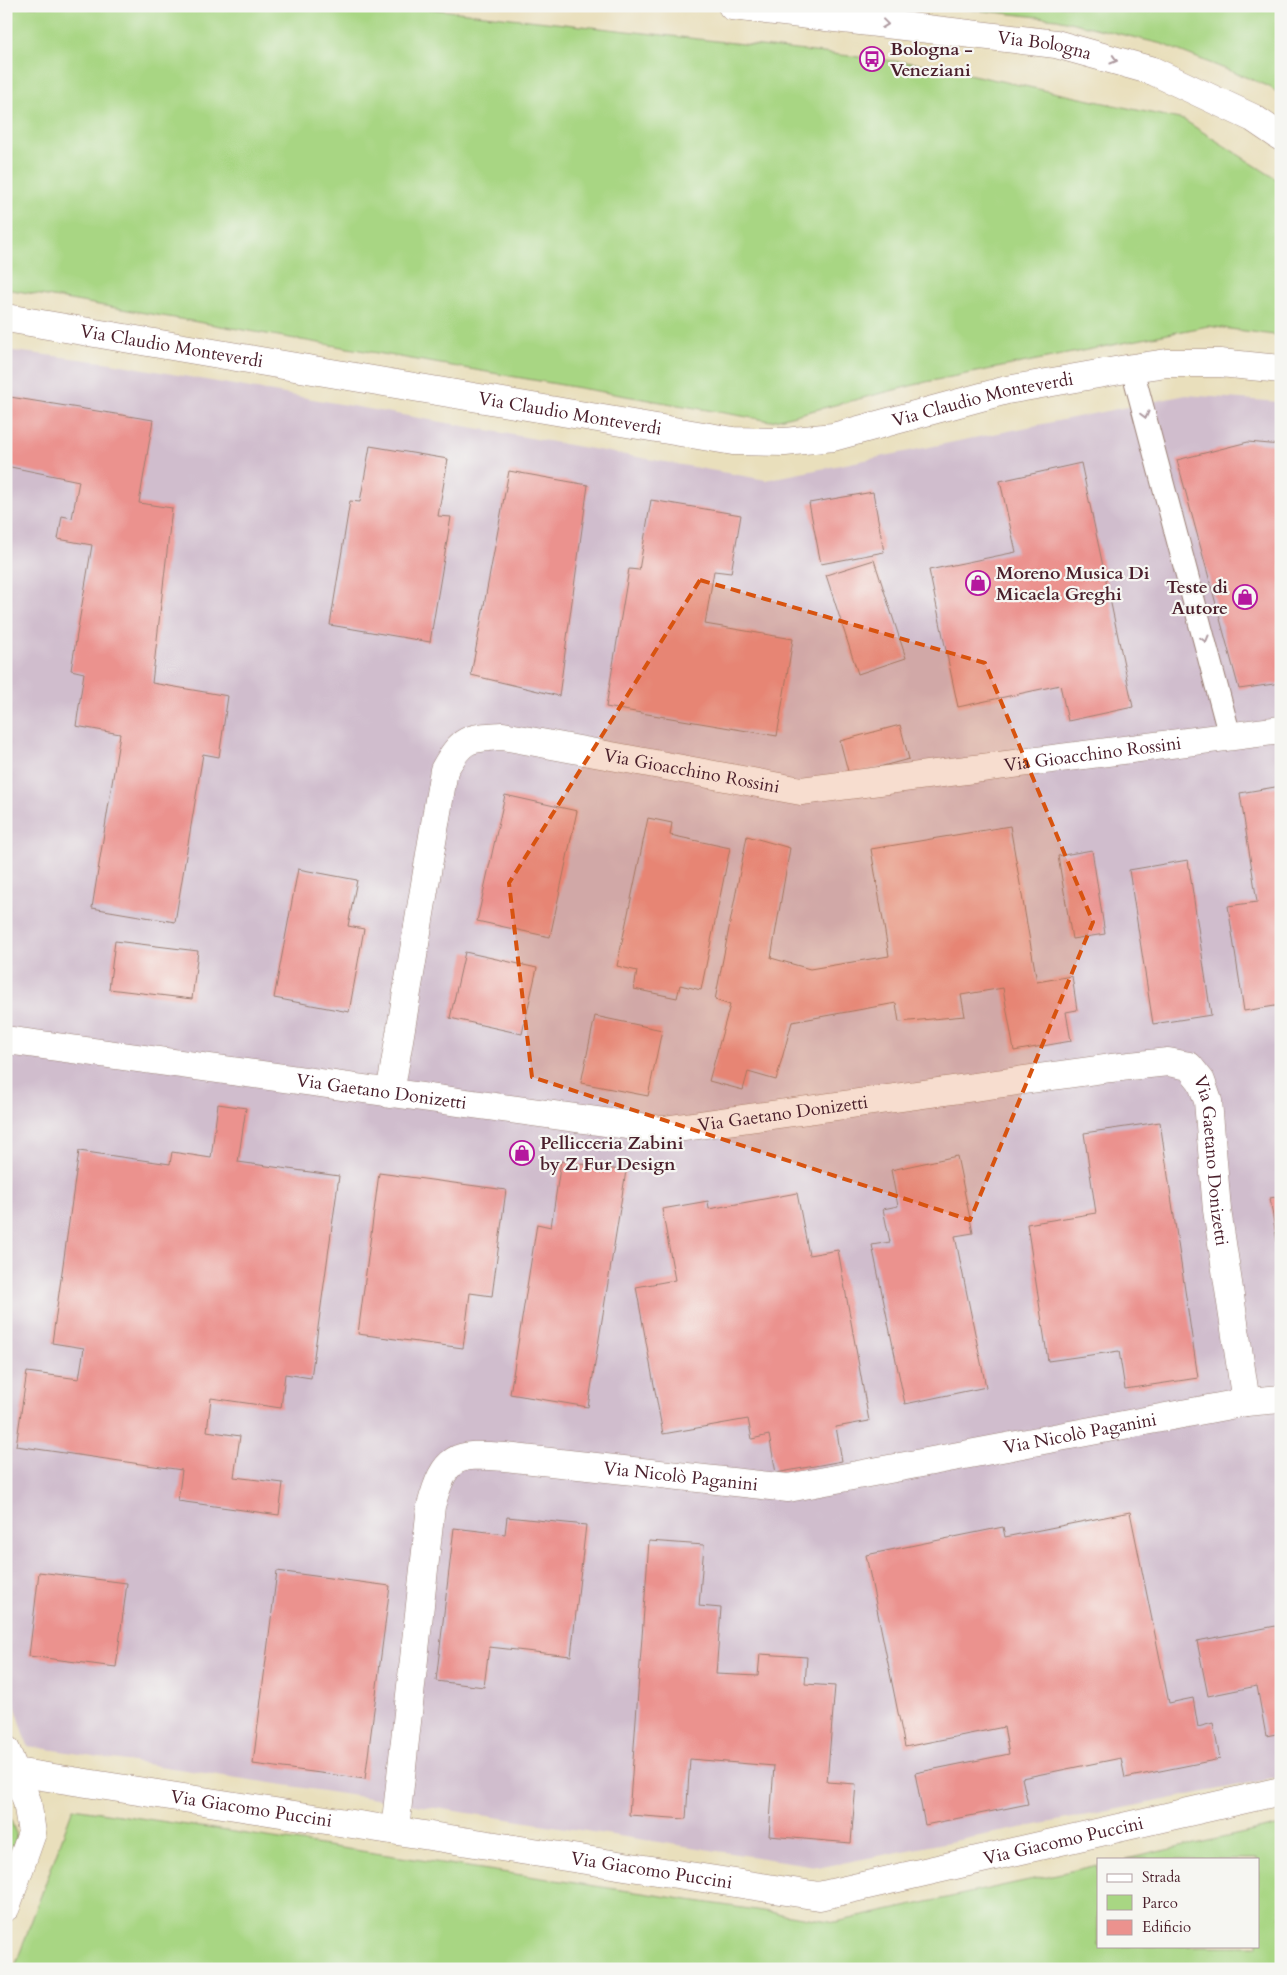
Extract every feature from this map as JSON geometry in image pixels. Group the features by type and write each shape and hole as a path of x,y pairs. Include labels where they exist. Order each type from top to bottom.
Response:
{"street":[{"name":"Via Bologna","path":"732,6 1056,44 1153,71 1253,118 1281,137"},
{"name":"Via Claudio Monteverdi","path":"6,318 733,441 785,442 833,437 1008,390 1132,368 1167,364 1220,363 1281,368"},
{"name":"Via Gioacchino Rossini","path":"390,1094 444,770 457,747 477,737 503,736 801,792 1281,730"},
{"name":"Via Gaetano Donizetti","path":"6,1040 663,1130 1111,1068 1168,1062 1189,1066 1200,1082 1208,1100 1212,1127 1212,1162 1218,1210 1246,1402"},
{"name":"Via Nicolò Paganini","path":"395,1830 431,1506 439,1477 454,1460 474,1454 788,1488 1246,1402 1281,1399"},
{"name":"Via Giacomo Puccini","path":"10,1761 395,1830 818,1896 1281,1791"},
{"path":"6,1907 32,1833 26,1801 10,1761"}],"lane":[{"path":"1132,368 1230,737"}],"highlighted area":[{"path":"700,580 985,663 1093,922 970,1220 532,1077 509,883"}],"shaded area":[{"path":"6,350 111,363 766,480 1186,395 1281,402 1281,1777 822,1867 28,1746 6,1677"}],"green space":[{"path":"6,6 404,6 921,64 1184,120 1281,182 1281,336 1208,326 926,382 771,421 6,289"},
{"path":"939,6 1281,6 1281,95 1268,86 1162,44 1057,19"},
{"path":"6,1808 17,1836 6,1864"},
{"path":"73,1808 836,1922 1097,1865 1097,1948 1260,1948 1260,1858 1131,1858 1281,1825 1281,1969 14,1969"}],"building":[{"path":"10,397 153,420 139,503 172,508 152,683 228,696 219,757 203,754 175,922 92,908 120,734 76,726 84,673 71,670 92,545 58,539 62,516 72,518 79,481 6,466 6,422"},
{"path":"1248,442 1281,445 1281,683 1239,689 1177,460"},
{"path":"370,446 448,459 438,516 451,517 430,642 330,625 350,501 360,502"},
{"path":"1081,463 1133,707 1068,721 1060,685 958,707 929,570 1016,552 1000,481"},
{"path":"509,471 588,485 559,696 471,675"},
{"path":"873,492 884,552 821,564 809,503"},
{"path":"651,500 741,515 731,573 714,571 705,624 793,639 777,736 606,707 629,569 639,570"},
{"path":"874,560 906,658 858,674 826,575"},
{"path":"900,725 909,759 849,775 840,741"},
{"path":"1281,786 1281,1005 1244,1011 1228,906 1257,902 1240,793"},
{"path":"505,795 577,811 550,937 477,921"},
{"path":"648,818 672,823 670,835 730,848 701,990 680,985 677,998 634,989 637,971 617,966"},
{"path":"1010,826 1037,982 1072,976 1077,1010 1066,1012 1071,1041 1014,1051 1003,988 961,995 965,1016 899,1022 896,1003 792,1022 776,1080 748,1072 743,1090 709,1081 730,1005 715,1000 747,836 790,848 771,958 810,969 889,956 871,849"},
{"path":"1092,850 1105,934 1072,939 1058,856"},
{"path":"1188,860 1211,1015 1153,1024 1129,870"},
{"path":"298,869 357,880 348,926 364,929 349,1012 274,998"},
{"path":"115,941 198,951 192,999 109,989"},
{"path":"465,952 537,968 522,1034 450,1018"},
{"path":"595,1016 662,1030 648,1096 581,1083"},
{"path":"218,1104 246,1108 238,1162 339,1176 311,1378 285,1374 281,1408 211,1398 207,1431 240,1436 234,1477 283,1483 279,1515 178,1501 182,1470 16,1446 27,1372 79,1379 84,1348 52,1343 79,1151 170,1164 172,1152 211,1158"},
{"path":"1160,1122 1198,1378 1125,1389 1119,1351 1048,1361 1027,1224 1096,1213 1084,1133"},
{"path":"957,1156 973,1233 955,1236 986,1387 905,1404 872,1245 890,1242 883,1209 898,1206 891,1170"},
{"path":"561,1161 626,1171 588,1407 510,1394 537,1224 551,1227"},
{"path":"379,1173 506,1190 492,1296 470,1293 463,1348 358,1334"},
{"path":"797,1193 809,1255 838,1250 869,1421 836,1427 842,1461 776,1473 769,1435 752,1439 748,1419 663,1434 636,1287 675,1280 662,1209 708,1201 709,1209"},
{"path":"1281,1196 1281,1261 1280,1261 1270,1198"},
{"path":"1130,1512 1169,1703 1193,1698 1198,1727 1213,1723 1220,1759 1125,1778 1121,1758 1022,1778 1028,1804 925,1825 915,1773 1009,1754 1004,1727 905,1747 866,1555 1003,1527 1005,1537"},
{"path":"507,1517 586,1525 571,1656 489,1647 484,1687 436,1681 454,1528 505,1534"},
{"path":"649,1541 704,1545 699,1606 721,1608 716,1674 758,1676 760,1654 807,1657 805,1684 835,1686 827,1782 856,1784 851,1843 769,1836 774,1766 690,1759 686,1819 629,1815"},
{"path":"277,1571 390,1586 365,1779 253,1764"},
{"path":"39,1572 127,1583 116,1667 29,1656"},
{"path":"1281,1625 1281,1733 1266,1736 1257,1686 1208,1696 1197,1641"}],"place":[{"name":"Bologna - Veneziani","path":"872,59"},
{"name":"Moreno Musica Di Micaela Greghi","path":"978,583"},
{"name":"Teste di Autore","path":"1245,597"},
{"name":"Pellicceria Zabini by Z Fur Design","path":"522,1153"}]}
